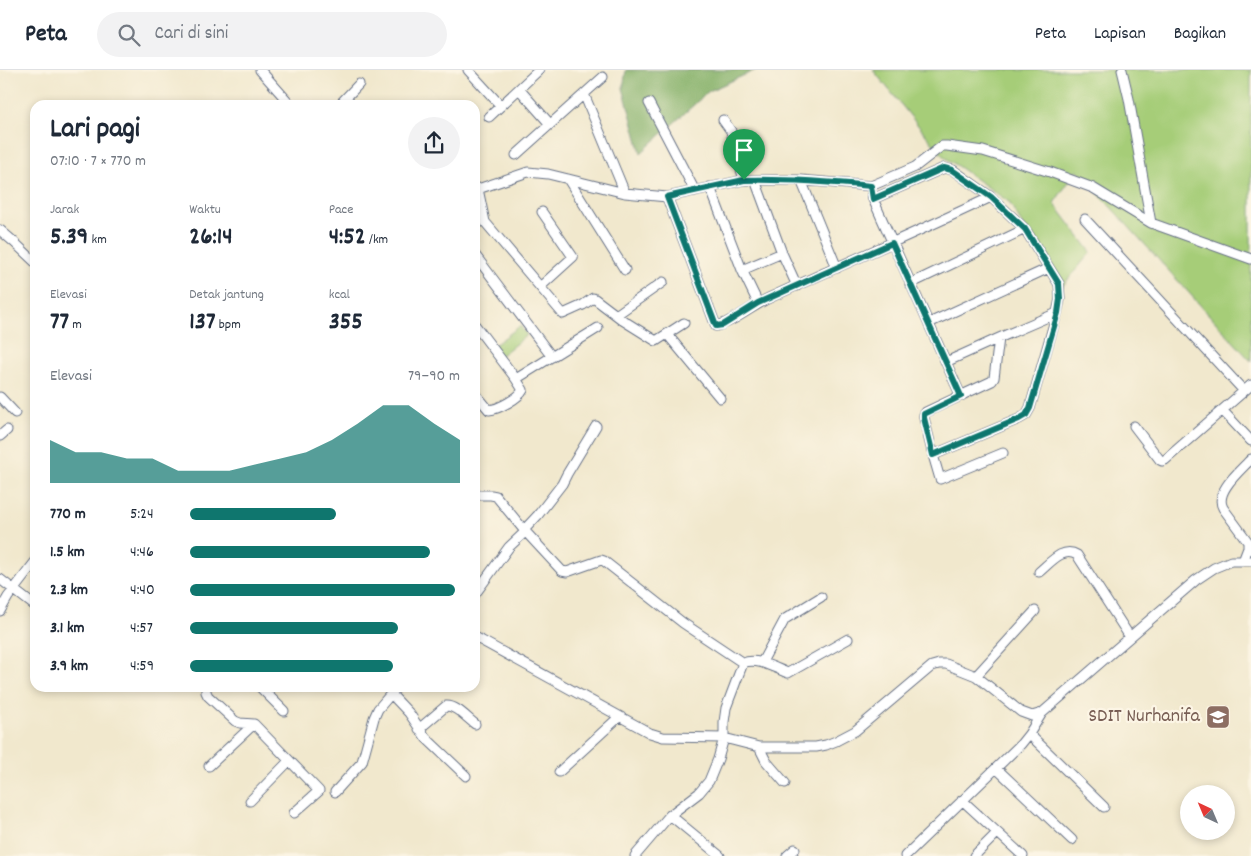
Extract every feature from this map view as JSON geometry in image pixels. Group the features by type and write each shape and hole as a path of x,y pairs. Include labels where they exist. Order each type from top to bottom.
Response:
{"street":[{"path":"260,70 284,100"},
{"path":"468,70 501,106"},
{"path":"1122,70 1129,99 1151,224"},
{"path":"489,117 534,71"},
{"path":"516,155 603,77"},
{"path":"344,100 359,84"},
{"path":"518,89 550,124"},
{"path":"584,94 625,193"},
{"path":"649,103 695,191"},
{"path":"723,120 731,131 744,180"},
{"path":"480,188 528,172 542,173 625,193 667,197 744,180 801,180 871,186 915,167 942,146 984,150 1050,172 1093,188 1151,224 1251,259"},
{"path":"873,199 944,168 952,170 991,197 1025,229 1059,284 1060,299 1058,313 1030,408 1026,415 933,455"},
{"path":"568,179 626,270"},
{"path":"755,180 782,253 797,286"},
{"path":"801,180 837,268"},
{"path":"871,186 873,199 961,396"},
{"path":"710,187 742,270 758,303"},
{"path":"667,197 716,326 723,325 758,303 991,197"},
{"path":"480,204 485,222 563,314 593,298 634,328 656,341 684,323"},
{"path":"540,287 573,257 542,212"},
{"path":"1085,219 1248,388 1165,460 1160,460 1134,426"},
{"path":"910,284 1025,229"},
{"path":"0,230 30,257"},
{"path":"742,270 782,253"},
{"path":"480,262 552,357"},
{"path":"929,324 1049,268"},
{"path":"616,315 663,282"},
{"path":"946,362 1058,313"},
{"path":"516,379 598,328"},
{"path":"480,332 523,390 514,399 494,410 486,407 480,399"},
{"path":"667,334 720,398"},
{"path":"999,338 992,381 924,414 924,418 940,479 1004,453"},
{"path":"0,397 15,413"},
{"path":"1222,410 1251,441"},
{"path":"480,587 509,547 525,531 562,484 596,426"},
{"path":"904,856 1021,744 1042,712 1130,636 1196,580 1214,568 1230,561 1247,561 1248,542 1223,508 1220,498 1229,483 1251,459"},
{"path":"480,495 491,494 496,496 562,571 567,572 601,560 608,562 683,622 743,664"},
{"path":"1039,572 1060,555 1072,552 1077,555 1130,636"},
{"path":"0,611 30,569"},
{"path":"0,579 30,602"},
{"path":"762,662 785,619 820,597"},
{"path":"976,676 1035,611"},
{"path":"635,856 670,815 699,792 709,781 724,738 726,708 743,664 753,661 762,662 788,673 848,639"},
{"path":"480,640 650,733 663,737 724,738 759,747 816,747 836,741 855,731 932,666 939,664 946,664 976,676 1021,712 1032,716 1042,712"},
{"path":"206,692 235,721 254,724 319,791 294,813"},
{"path":"265,692 284,711"},
{"path":"335,792 362,762 374,718 392,692"},
{"path":"394,692 426,738 466,776"},
{"path":"419,729 446,706 454,708 475,724"},
{"path":"559,772 619,716"},
{"path":"209,766 254,724"},
{"path":"1029,734 1104,807"},
{"path":"759,747 766,761 784,782"},
{"path":"250,801 289,761"},
{"path":"996,768 1072,840"},
{"path":"962,800 1023,856"},
{"path":"670,815 720,856"},
{"path":"974,856 997,833"},
{"path":"787,856 795,849"}],"green space":[{"path":"626,70 756,70 709,91 641,153 623,88"},
{"path":"873,70 1251,70 1251,361 1077,170 1054,203 1091,252 1060,289 1009,202 943,156"},
{"path":"520,326 527,335 500,356 493,346"}],"place":[{"name":"SDIT Nurhanifa","path":"1218,717"}],"route":[{"path":"946,168 952,170 991,197 1025,229 1059,284 1060,299 1058,313 1030,408 1026,415 933,455 924,414 961,396 892,243 758,303 723,325 716,326 667,197 744,180 801,180 871,186 873,199 946,168"}]}
